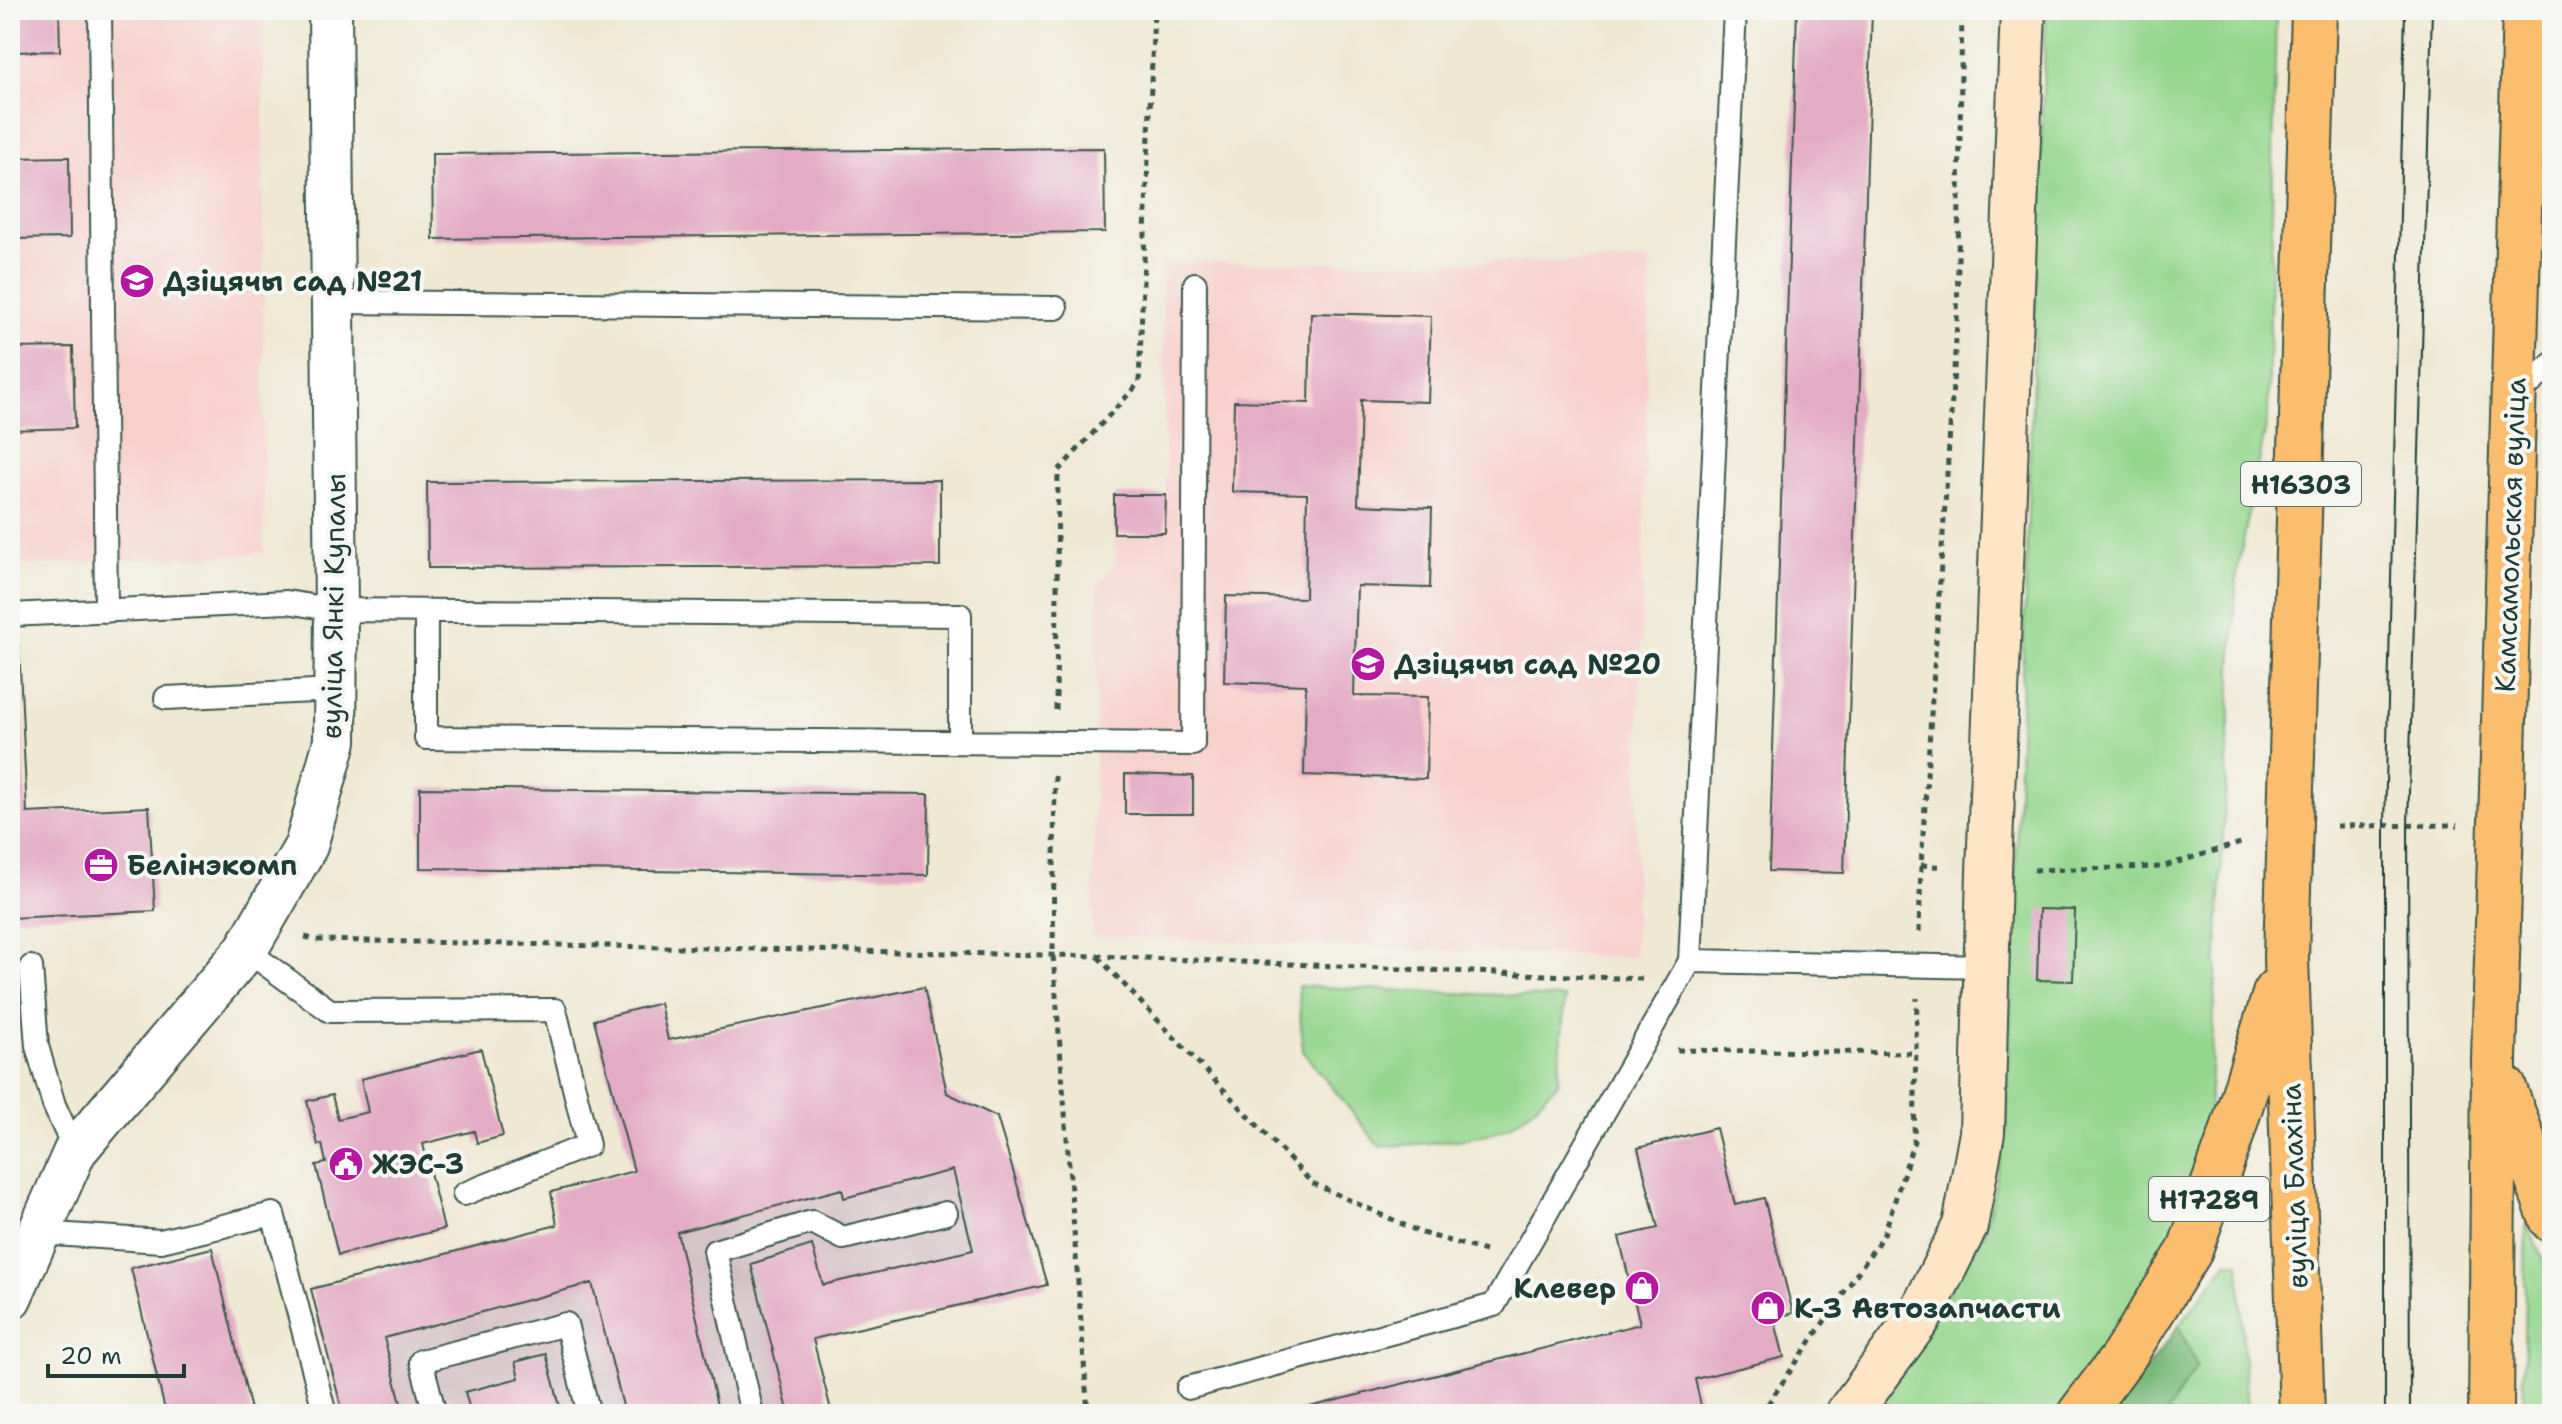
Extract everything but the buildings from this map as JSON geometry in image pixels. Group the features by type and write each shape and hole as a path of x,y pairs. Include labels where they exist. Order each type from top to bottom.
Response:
{"main road":[{"name":"Н16303","path":"2286,958 2314,10"},
{"name":"Камсамольская вуліца","path":"2494,1059 2525,10"},
{"name":"Н17289","path":"2080,1414 2124,1356 2189,1252 2230,1139 2286,958"},
{"name":"вуліца Блахіна","path":"2286,958 2302,1414"},
{"path":"2494,1059 2552,1220"},
{"path":"2491,1414 2494,1059"}],"street":[{"name":"вуліца Янкі Купалы","path":"10,1298 75,1151 254,937 306,846 335,741 330,10"},
{"path":"1848,1414 1920,1316 1965,1226 1982,1133 1989,871 2023,10"}],"lane":[{"path":"100,10 106,611"},
{"path":"1188,1388 1494,1305 1690,961 1735,10"},
{"path":"426,611 426,738 1193,744 1195,284"},
{"path":"332,302 1056,308"},
{"path":"2514,398 2552,364"},
{"path":"10,615 287,602 336,610 960,615 960,742"},
{"path":"166,698 335,690"},
{"path":"254,937 330,1011 555,1010 588,1145 464,1194"},
{"path":"1690,961 1986,967"},
{"path":"31,967 37,1046 54,1105 75,1151"},
{"path":"752,1414 715,1251 812,1222 843,1238 946,1213"},
{"path":"39,1233 161,1241 273,1214 325,1414"},
{"path":"435,1414 421,1361 566,1324 589,1414"}],"path":[{"path":"1761,1414 1884,1234 1914,1141 1921,865 1957,324 1962,10"},
{"path":"1921,865 1989,871 2161,867 2291,827 2501,825"},
{"path":"254,937 1097,956 1679,980"},
{"path":"1097,956 1312,1183 1422,1233 1521,1260"},
{"path":"1639,1049 1916,1053"}],"shaded area":[{"name":"Дзіцячы сад №21","path":"10,10 263,10 264,553 10,566"},
{"name":"Дзіцячы сад №20","path":"1650,261 1634,957 1092,936 1098,585 1115,564 1114,495 1166,494 1162,263"},
{"path":"660,1003 668,1040 709,1032 947,1093 1047,1285 813,1339 832,1414 343,1414 311,1289 557,1225 551,1192 633,1171 594,1020"}],"green space":[{"path":"2046,10 2276,10 2268,416 2237,573 2208,1128 2171,1241 2107,1345 2054,1414 1875,1414 1985,1232 2006,1134"},
{"path":"1298,986 1565,998 1558,1083 1524,1116 1498,1131 1466,1138 1380,1147 1303,1051"},
{"path":"2526,1222 2552,1280 2552,1414 2523,1414"},
{"path":"2228,1261 2239,1263 2247,1414 2166,1414 2197,1366 2179,1326"},
{"path":"2179,1326 2197,1366 2166,1414 2111,1414"}],"tram line":[{"path":"2385,1414 2385,824 2405,10"},
{"path":"2410,1414 2408,825 2432,10"}],"place":[{"name":"Дзіцячы сад №21","path":"137,281"},
{"name":"Дзіцячы сад №20","path":"1368,664"},
{"name":"Белінэкомп","path":"101,865"},
{"name":"ЖЭС-3","path":"346,1164"},
{"name":"Клевер","path":"1642,1288"},
{"name":"К-3 Автозапчасти","path":"1768,1308"}]}
